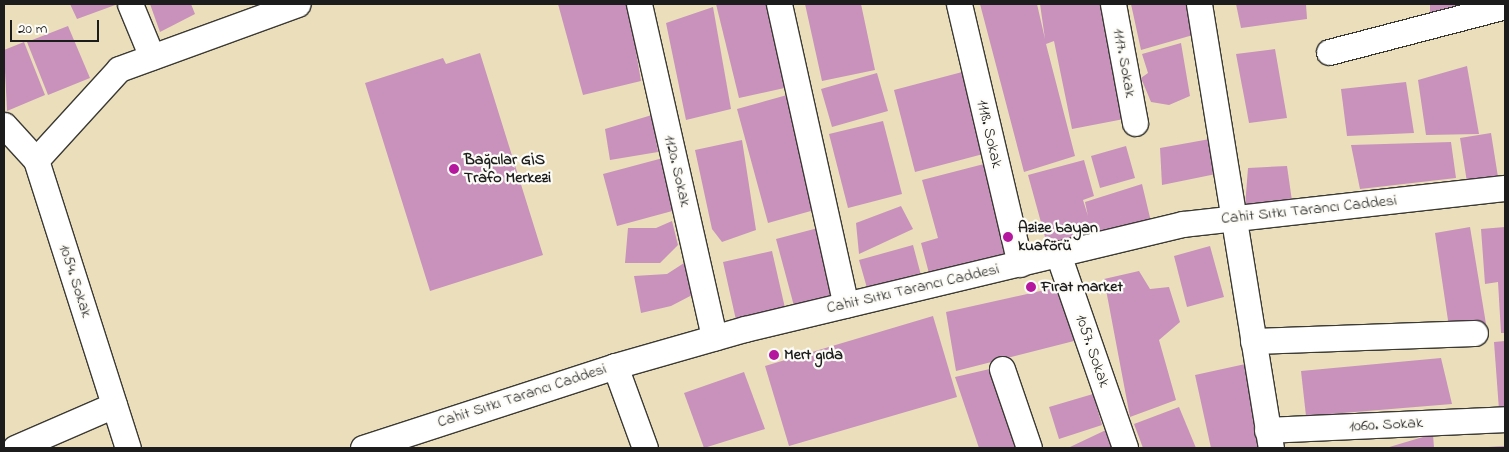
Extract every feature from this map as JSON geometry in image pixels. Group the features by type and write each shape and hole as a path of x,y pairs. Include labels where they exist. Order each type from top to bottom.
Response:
{"street":[{"path":"130,4 152,57"},
{"path":"36,160 119,69 298,4"},
{"name":"1120. Sokak","path":"639,4 714,338"},
{"path":"779,4 846,305"},
{"name":"1118. Sokak","path":"959,4 1020,264"},
{"name":"1117. Sokak","path":"1113,4 1135,123"},
{"path":"1199,4 1231,218 1269,439"},
{"path":"1329,52 1505,6"},
{"name":"1054. Sokak","path":"4,125 36,160 128,448"},
{"name":"Cahit Sıtkı Tarancı Caddesi","path":"363,448 615,366 714,338 1183,224 1505,188"},
{"name":"1057. Sokak","path":"1058,254 1125,448"},
{"path":"1252,341 1475,334"},
{"path":"615,366 645,448"},
{"path":"1002,369 1029,448"},
{"path":"16,448 114,405"},
{"name":"1060. Sokak","path":"1269,439 1505,419"}],"building":[{"path":"70,4 118,4 77,19"},
{"path":"150,4 191,4 195,14 160,32"},
{"path":"558,4 628,4 641,81 583,95"},
{"path":"716,4 769,4 789,87 739,98"},
{"path":"805,4 861,4 875,70 822,81"},
{"path":"980,4 1037,4 1045,39 1040,4 1102,4 1124,119 1072,129 1054,41 1046,44 1075,156 1024,172"},
{"path":"1131,4 1186,4 1193,35 1141,50"},
{"path":"1236,4 1306,4 1307,19 1241,28"},
{"path":"1430,4 1475,4 1430,16"},
{"path":"713,7 731,109 686,120 666,23"},
{"path":"68,26 90,78 48,95 27,42"},
{"path":"24,42 45,95 7,111 4,50"},
{"path":"1181,43 1190,96 1169,105 1151,102 1141,78 1148,73 1142,54"},
{"path":"1275,49 1287,118 1249,123 1236,54"},
{"name":"Bağcılar GİS Trafo Merkezi","path":"480,53 543,255 430,291 365,83 443,58 446,64"},
{"path":"1467,66 1479,134 1426,135 1418,80"},
{"path":"966,71 987,153 915,172 894,90"},
{"path":"877,73 888,111 832,127 821,89"},
{"path":"1406,82 1414,133 1347,136 1341,89"},
{"path":"787,95 818,209 768,223 737,109"},
{"path":"652,115 658,152 610,160 605,129"},
{"path":"883,121 902,194 848,208 829,134"},
{"path":"1491,133 1498,177 1467,182 1460,138"},
{"path":"1210,139 1216,174 1162,185 1160,148"},
{"path":"742,140 756,230 722,242 712,229 695,150"},
{"path":"1451,142 1456,178 1360,189 1351,145"},
{"path":"1126,146 1135,178 1100,188 1091,156"},
{"path":"663,158 676,210 617,226 603,174"},
{"path":"1084,160 1094,196 1083,200 1088,216 1085,202 1142,184 1152,226 1048,248 1028,175"},
{"path":"984,164 1008,257 930,277 921,243 938,238 922,180"},
{"path":"1287,166 1292,201 1245,207 1248,168"},
{"path":"901,206 913,229 859,254 856,223"},
{"path":"672,221 678,245 660,263 625,263 628,228 656,228"},
{"path":"1470,227 1486,324 1449,327 1435,233"},
{"path":"1505,227 1505,333 1501,333 1498,282 1485,284 1481,229"},
{"path":"818,228 836,295 794,306 776,239"},
{"path":"913,245 922,279 869,295 859,260"},
{"path":"1210,246 1224,297 1187,307 1174,256"},
{"path":"772,251 785,308 736,320 723,262"},
{"path":"684,263 696,293 671,306 641,313 634,276 667,274"},
{"path":"1139,271 1150,289 1169,287 1180,322 1159,340 1176,400 1130,417 1104,279"},
{"path":"1058,287 1074,341 956,371 946,312"},
{"path":"933,316 957,397 789,446 765,366"},
{"path":"1505,341 1505,409 1499,410 1494,342"},
{"path":"1441,358 1452,404 1306,416 1301,371"},
{"path":"1250,363 1268,448 1211,448 1195,375"},
{"path":"994,368 1019,448 979,448 955,377"},
{"path":"744,372 765,429 704,448 684,393"},
{"path":"1093,394 1102,425 1059,439 1049,407"},
{"path":"1179,407 1196,448 1143,448 1134,424"},
{"path":"1108,429 1114,448 1070,448 1070,447"},
{"path":"1433,434 1434,448 1386,448"},
{"path":"1505,446 1505,448 1488,448 1488,447"}],"place":[{"name":"Bağcılar GİS Trafo Merkezi","path":"454,169"},
{"name":"Azize bayan kuaförü","path":"1008,237"},
{"name":"Fırat market","path":"1031,287"},
{"name":"Mert gıda","path":"774,355"}]}
